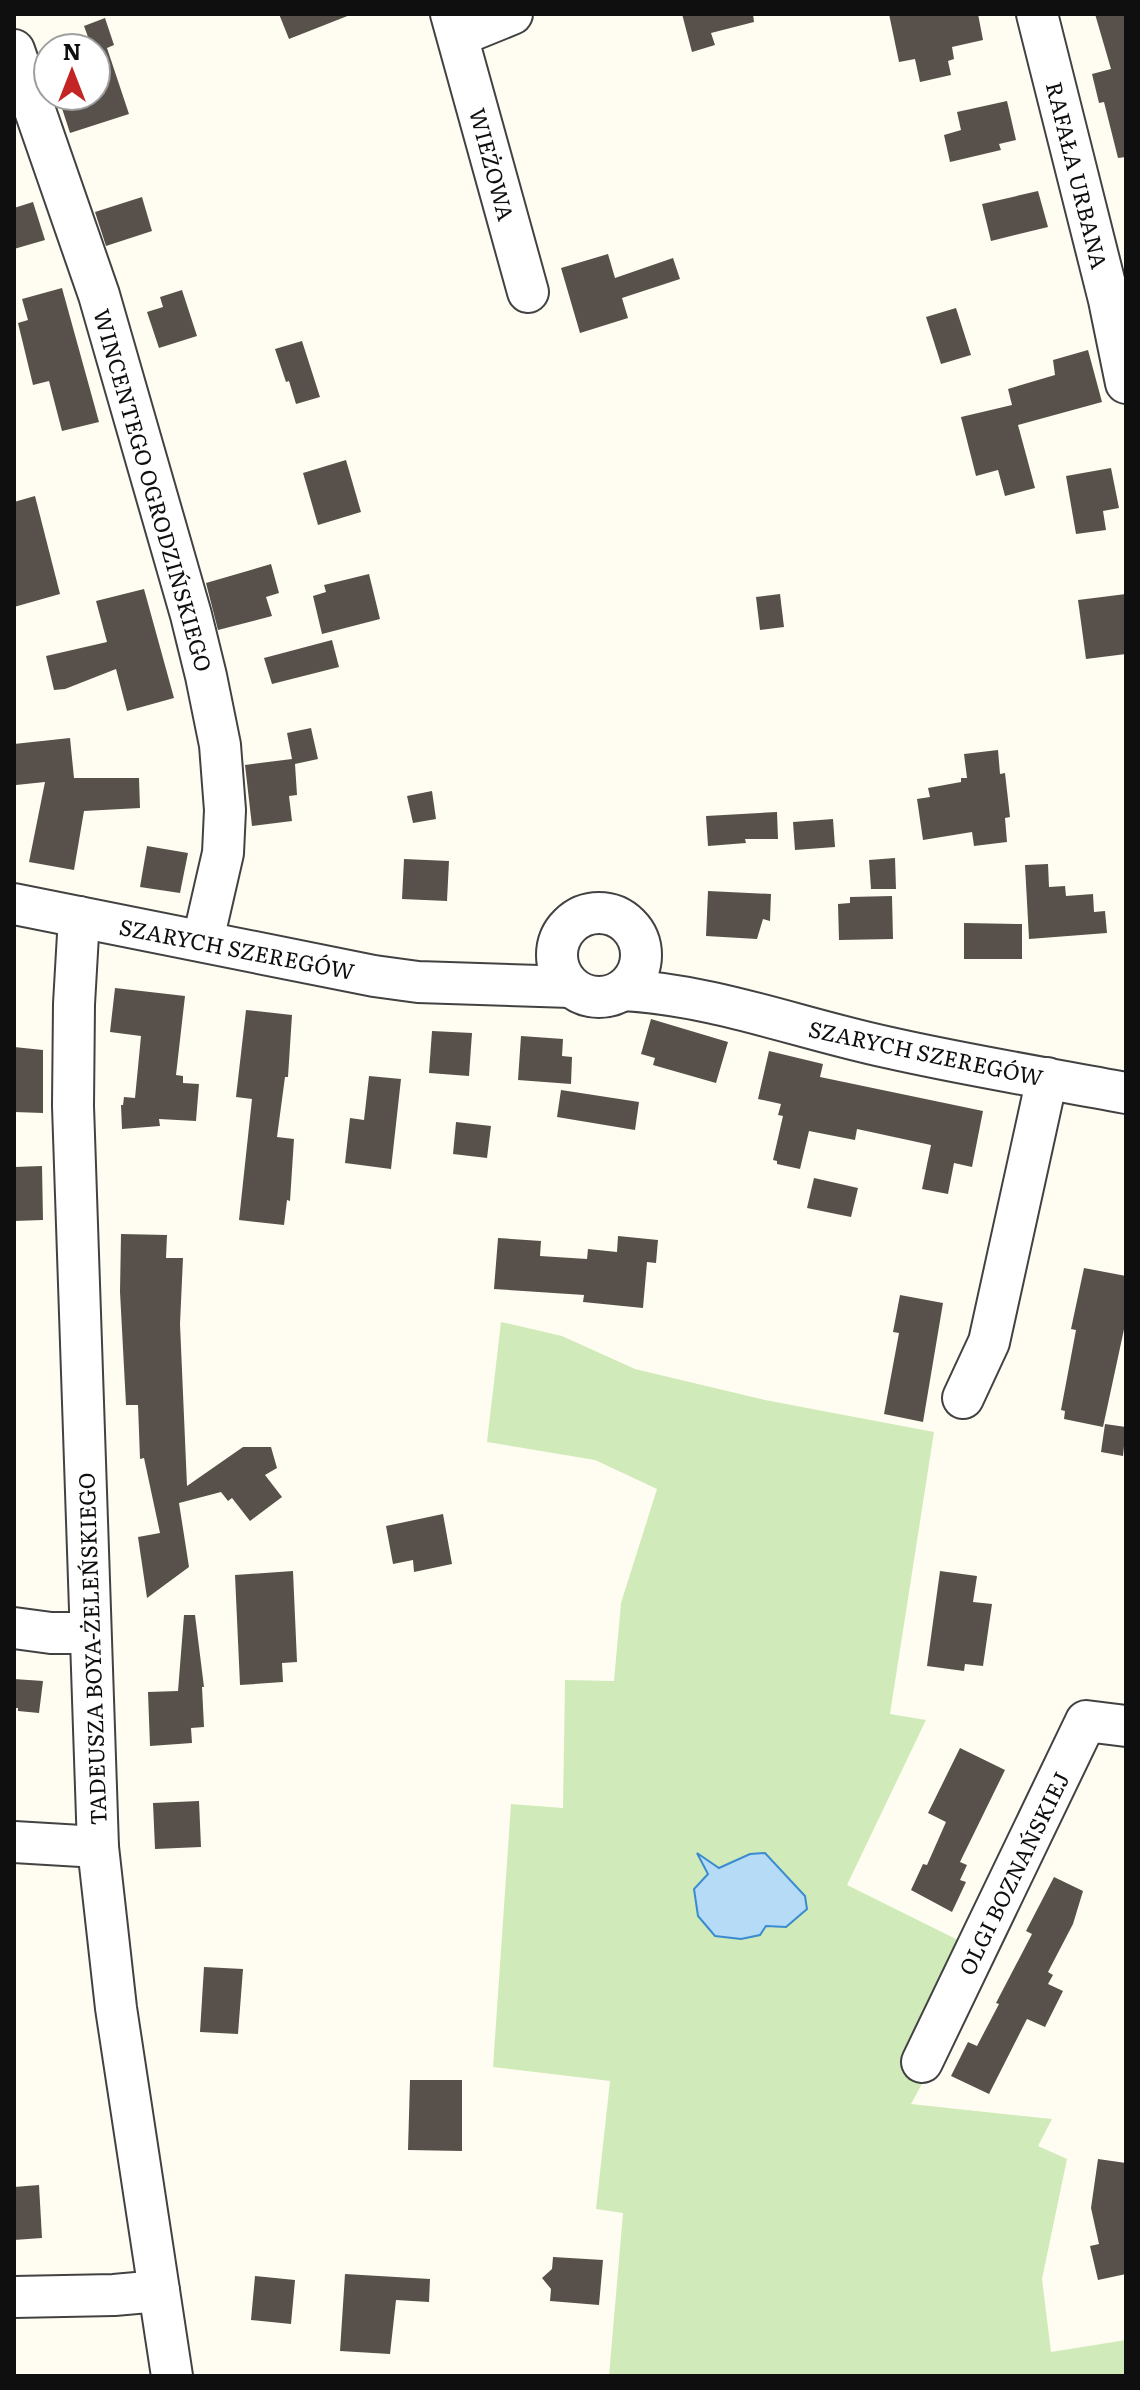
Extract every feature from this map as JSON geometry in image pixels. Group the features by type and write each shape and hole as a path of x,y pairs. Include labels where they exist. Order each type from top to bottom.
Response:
{"street":[{"name":"WIEŻOWA","path":"512,14 454,25 528,292"},
{"name":"RAFAŁA URBANA","path":"1037,14 1109,300 1126,383"},
{"name":"WINCENTEGO OGRODZIŃSKIEGO","path":"14,50 99,295 206,676 220,745 225,810 223,853 203,940"},
{"name":"SZARYCH SZEREGÓW","path":"14,904 374,976 418,982 571,987"},
{"path":"602,913 617,916 638,937 642,952 640,966 634,980 623,990 610,997 595,998 582,995 562,978 556,952 560,939 577,919 602,913"},
{"name":"TADEUSZA BOYA-ŻELEŃSKIEGO","path":"79,917 73,1106 98,1847 116,2008 172,2376"},
{"name":"SZARYCH SZEREGÓW","path":"638,937 655,955 728,1005"},
{"name":"SZARYCH SZEREGÓW","path":"461,982 560,939"},
{"name":"SZARYCH SZEREGÓW","path":"623,990 728,1005 885,1047 1126,1093"},
{"path":"963,1398 989,1342 1047,1078"},
{"path":"14,1628 51,1633 90,1633"},
{"name":"OLGI BOZNAŃSKIEJ","path":"922,2062 1086,1721 1126,1726"},
{"path":"14,1842 98,1847"},
{"path":"14,2297 159,2291"}],"green space":[{"path":"501,1322 562,1336 635,1369 765,1400 934,1432 890,1714 926,1720 847,1885 966,1944 929,2071 911,2104 1052,2119 1038,2146 1067,2159 1042,2279 1051,2352 1126,2340 1126,2376 609,2376 623,2213 596,2209 610,2081 493,2067 511,1804 563,1808 565,1680 614,1681 621,1603 657,1489 595,1460 487,1442"}],"water":[{"path":"697,1853 719,1868 750,1854 765,1853 805,1896 807,1909 786,1927 766,1926 760,1935 741,1939 715,1936 698,1916 694,1889 708,1874"}],"building":[{"path":"279,14 349,14 350,15 289,39"},
{"path":"682,14 753,14 754,22 711,33 715,45 692,52"},
{"path":"889,14 978,14 983,40 952,47 954,59 948,61 951,75 920,82 915,59 899,62"},
{"path":"1095,14 1126,14 1126,157 1118,158 1104,102 1099,103 1092,74 1111,69"},
{"path":"105,18 110,32 86,32 84,26"},
{"path":"112,63 129,114 70,133 63,112 112,112"},
{"path":"1007,101 1016,140 999,144 1001,150 950,162 944,135 961,130 957,112"},
{"path":"1038,191 1048,227 991,241 982,204"},
{"path":"142,197 152,231 106,246 95,212"},
{"path":"33,202 45,240 14,249 14,208"},
{"path":"608,254 615,278 673,258 680,279 622,298 628,318 580,333 561,268"},
{"path":"62,288 99,422 62,431 49,381 33,385 18,323 28,320 22,299"},
{"path":"182,290 197,336 159,348 147,312 163,307 160,297"},
{"path":"956,308 971,355 941,364 926,317"},
{"path":"302,341 320,397 296,404 275,349"},
{"path":"1088,350 1102,402 1018,425 1035,488 1005,496 998,470 976,476 961,417 1012,405 1008,389 1055,375 1053,360"},
{"path":"346,460 361,512 318,525 303,473"},
{"path":"1111,468 1119,508 1103,511 1106,530 1076,534 1066,476"},
{"path":"35,496 60,594 14,607 14,502"},
{"path":"271,564 279,593 266,597 272,616 218,630 206,583"},
{"path":"369,574 380,619 322,634 313,596 326,592 324,585"},
{"path":"144,589 174,698 127,711 116,669 65,689 54,690 46,656 107,642 96,601"},
{"path":"780,594 784,627 760,630 756,597"},
{"path":"1126,594 1126,654 1086,659 1078,600"},
{"path":"332,640 339,667 272,684 264,658"},
{"path":"311,728 318,759 295,764 297,795 289,796 292,821 252,826 245,765 292,759 287,733"},
{"path":"70,738 74,778 139,778 140,808 84,811 74,870 29,862 45,782 16,785 14,763 14,744"},
{"path":"998,750 1000,774 1005,773 1010,817 1005,818 1007,842 974,846 972,832 923,840 917,799 930,797 928,788 967,778 964,754"},
{"path":"432,791 436,819 413,823 407,796"},
{"path":"777,812 778,839 745,839 746,843 708,846 706,816"},
{"path":"833,819 835,847 795,850 793,822"},
{"path":"147,846 188,853 180,893 140,887"},
{"path":"895,858 896,889 871,889 869,860"},
{"path":"404,859 449,861 447,901 402,899"},
{"path":"1048,864 1049,887 1065,886 1066,896 1093,894 1094,912 1105,911 1107,933 1029,939 1025,865"},
{"path":"708,891 771,894 770,921 763,919 757,939 706,936"},
{"path":"892,896 893,939 839,940 838,904 850,903 850,897"},
{"path":"964,923 1022,924 1022,959 964,959"},
{"path":"115,988 185,996 176,1075 183,1076 183,1083 199,1084 196,1121 159,1119 160,1126 122,1129 121,1105 124,1097 135,1098 141,1036 110,1032"},
{"path":"246,1010 292,1015 288,1077 285,1077 277,1137 294,1139 290,1201 287,1200 284,1225 239,1220 252,1099 236,1097"},
{"path":"651,1019 728,1042 716,1083 653,1065 655,1058 641,1054"},
{"path":"432,1031 472,1033 469,1076 429,1073"},
{"path":"521,1036 563,1039 562,1056 572,1057 571,1084 518,1080"},
{"path":"14,1047 43,1050 43,1113 14,1112"},
{"path":"769,1051 823,1064 820,1077 983,1111 972,1167 954,1163 948,1194 922,1189 931,1145 857,1129 855,1140 809,1131 800,1169 777,1164 773,1160 783,1116 778,1115 781,1104 758,1099"},
{"path":"369,1076 401,1079 391,1169 345,1163 350,1118 364,1120"},
{"path":"561,1090 639,1102 635,1130 557,1117"},
{"path":"456,1122 491,1126 487,1158 453,1154"},
{"path":"42,1166 43,1220 14,1221 14,1167"},
{"path":"814,1178 858,1188 851,1217 807,1208"},
{"path":"121,1234 167,1235 166,1258 183,1258 180,1324 187,1486 243,1447 271,1447 277,1468 265,1475 282,1497 250,1521 232,1498 228,1501 221,1492 179,1503 189,1567 147,1598 138,1537 160,1533 144,1458 140,1459 138,1405 126,1405 120,1292"},
{"path":"618,1236 658,1240 656,1263 647,1262 643,1308 583,1302 584,1295 494,1289 498,1238 541,1241 540,1256 587,1259 588,1249 617,1252"},
{"path":"1084,1268 1126,1276 1126,1320 1103,1427 1064,1419 1065,1411 1061,1410 1076,1330 1071,1329"},
{"path":"900,1295 943,1303 923,1422 884,1414 899,1333 893,1332"},
{"path":"1105,1424 1126,1427 1123,1456 1101,1452"},
{"path":"443,1514 452,1564 414,1572 413,1560 393,1564 386,1526"},
{"path":"293,1571 297,1662 282,1663 283,1682 240,1685 235,1575"},
{"path":"940,1571 977,1576 973,1602 992,1604 983,1666 965,1664 964,1671 927,1666"},
{"path":"184,1615 195,1615 204,1687 204,1727 191,1728 192,1743 150,1746 148,1692 178,1691"},
{"path":"14,1679 43,1681 39,1713 14,1708"},
{"path":"960,1748 1005,1770 960,1862 967,1865 960,1880 966,1882 952,1912 911,1890 923,1864 927,1865 946,1822 928,1813"},
{"path":"199,1801 201,1847 155,1849 153,1803"},
{"path":"1054,1877 1083,1891 1073,1924 1048,1972 1053,1975 1048,1984 1063,1991 1045,2027 1027,2019 989,2094 951,2076 968,2042 977,2046 999,2004 996,2003 1032,1934 1026,1931"},
{"path":"204,1967 243,1969 238,2034 200,2032"},
{"path":"410,2080 462,2080 462,2151 408,2150"},
{"path":"1098,2159 1126,2163 1126,2274 1098,2280 1090,2246 1099,2244 1091,2208"},
{"path":"39,2185 42,2238 14,2240 14,2187"},
{"path":"553,2257 603,2260 599,2305 550,2301 551,2289 542,2278 552,2269"},
{"path":"345,2274 430,2279 429,2302 396,2300 390,2354 340,2351"},
{"path":"255,2276 295,2280 291,2324 251,2320"}]}
